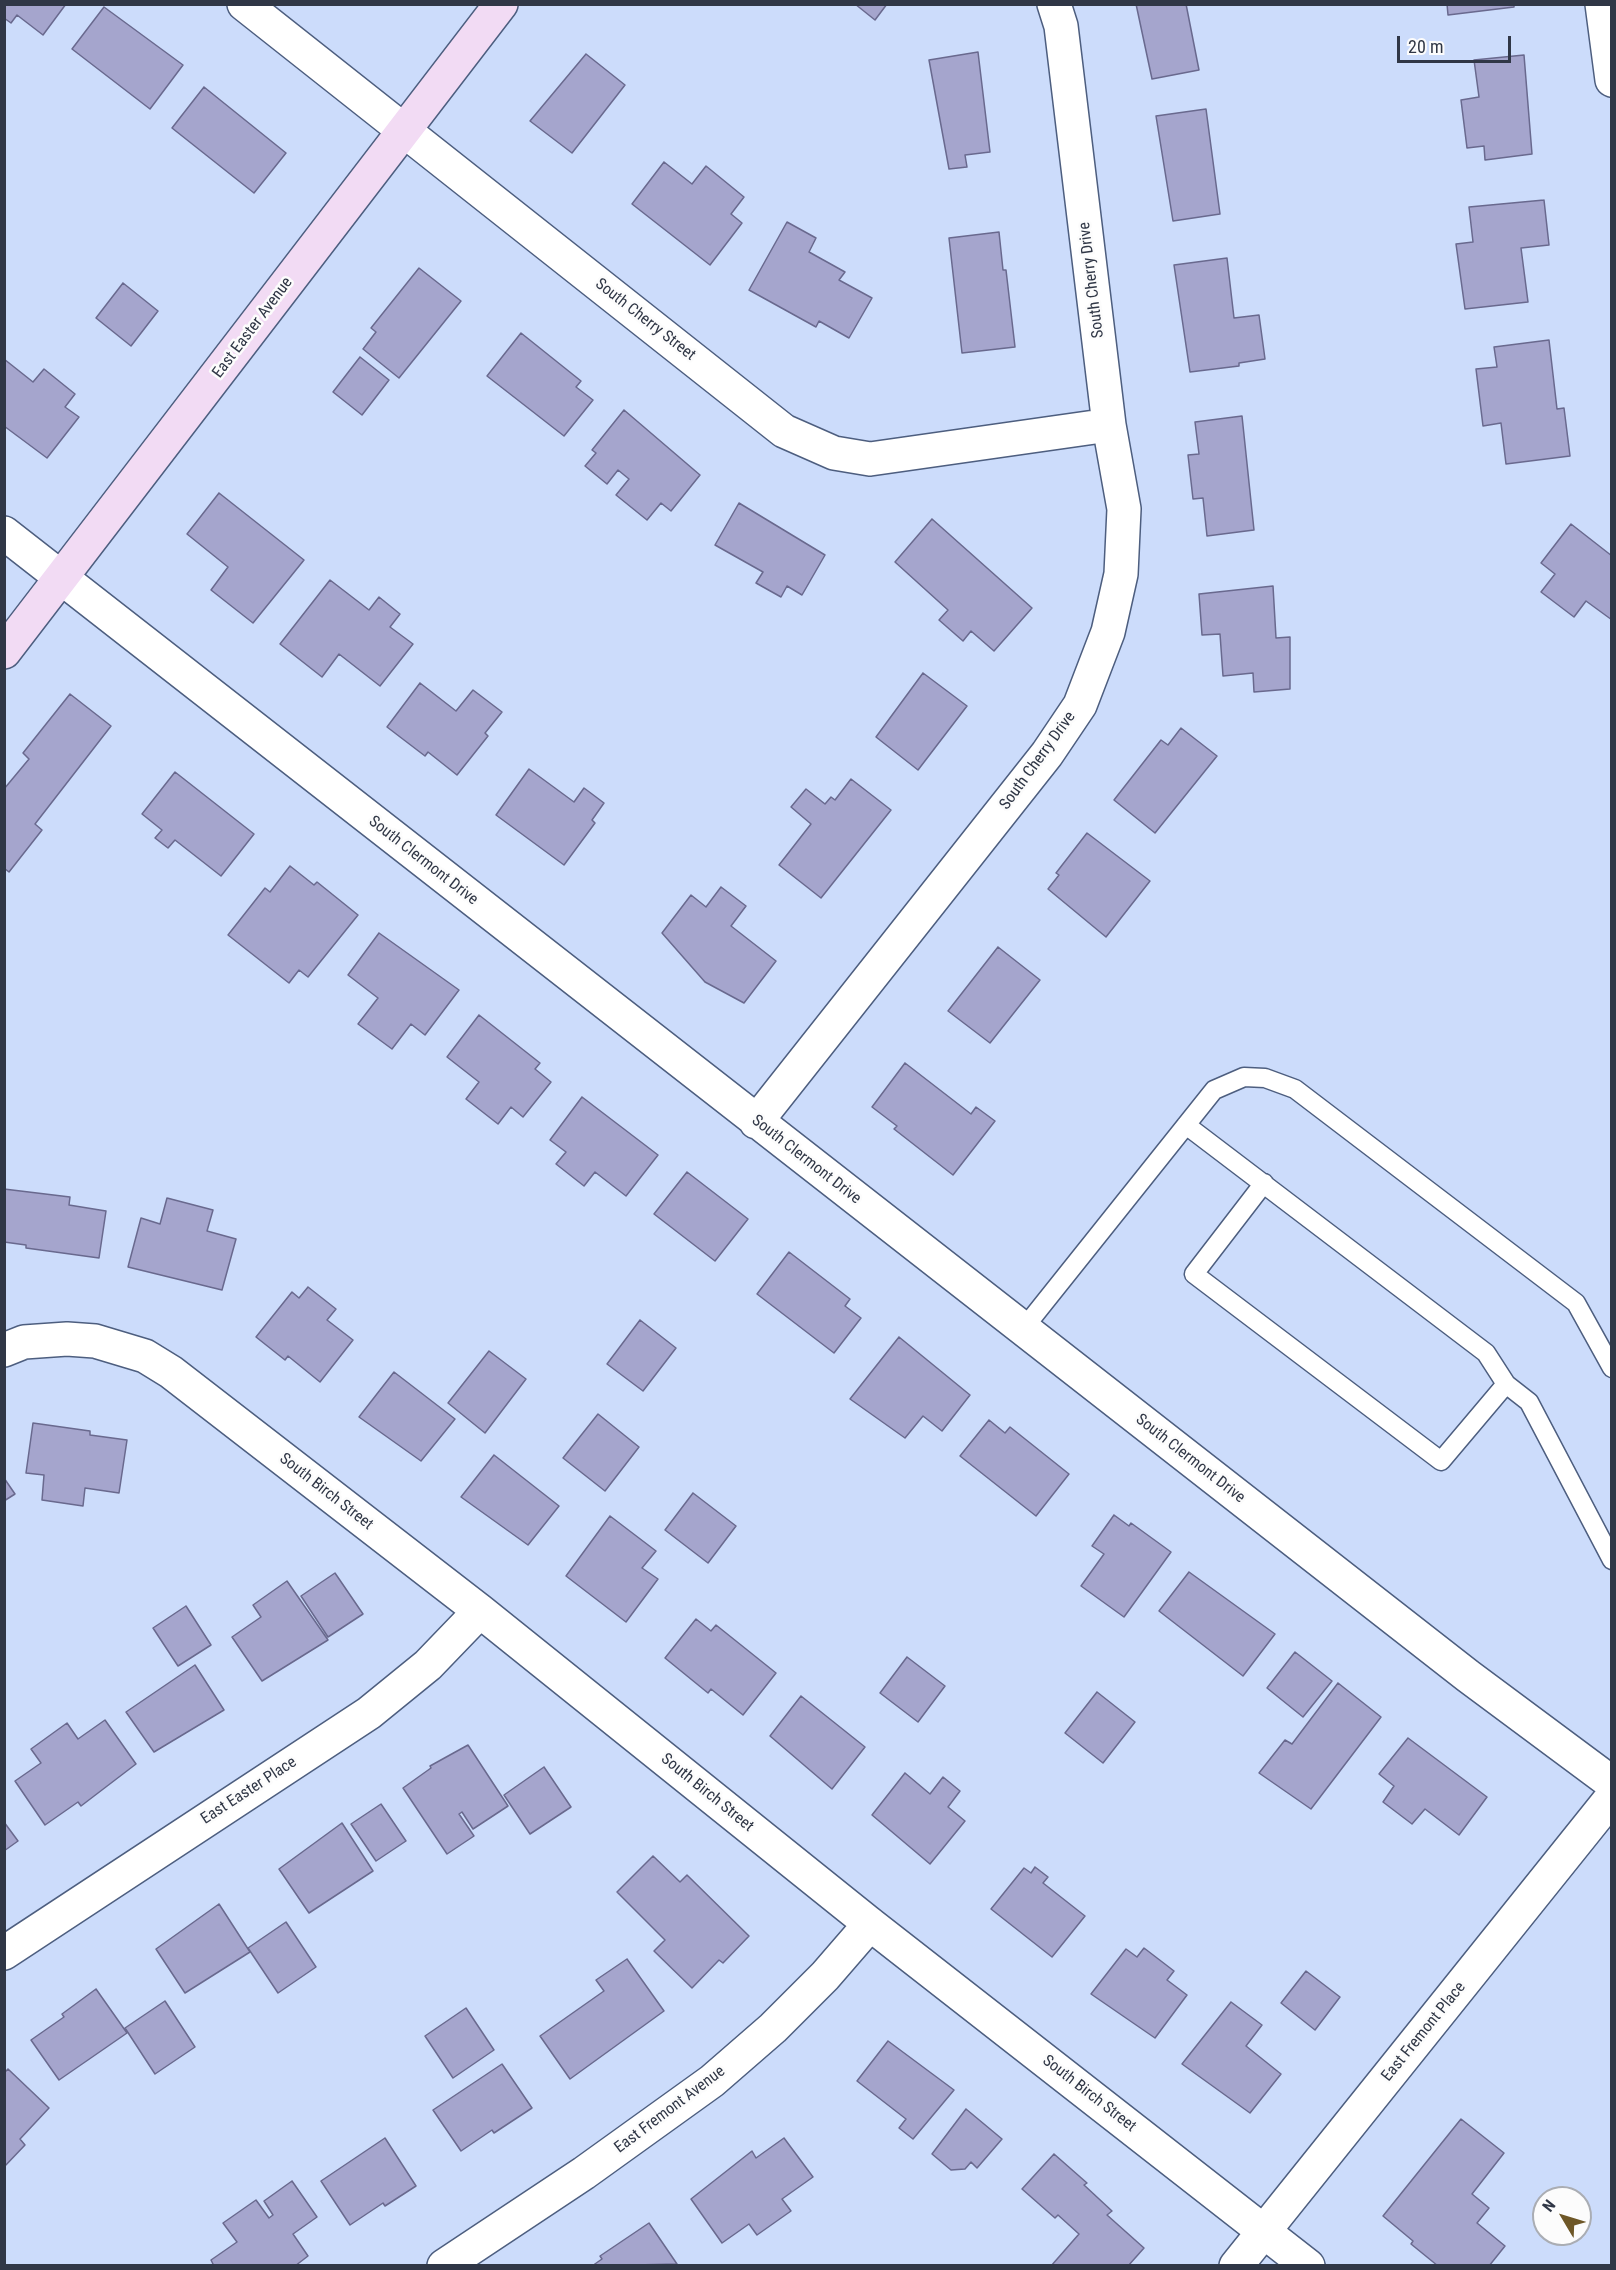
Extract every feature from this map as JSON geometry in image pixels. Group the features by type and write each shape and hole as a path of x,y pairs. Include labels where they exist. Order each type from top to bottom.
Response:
{"street":[{"name":"South Cherry Street","path":"244,4 784,430 834,453 870,459 1109,425"},
{"name":"East Easter Avenue","path":"4,651 62,579 501,4"},
{"name":"South Cherry Drive","path":"756,1122 1047,754 1080,705 1108,632 1121,574 1124,509 1109,425 1061,26 1054,4"},
{"path":"1602,4 1611,80"},
{"name":"South Clermont Drive","path":"4,533 1468,1676 1611,1783"},
{"name":"South Birch Street","path":"4,1350 24,1342 67,1339 95,1341 145,1356 171,1372 480,1611 870,1923 1308,2265"},
{"name":"East Easter Place","path":"4,1953 369,1713 428,1665 480,1611"},
{"name":"East Fremont Place","path":"1236,2265 1265,2232 1611,1797"},
{"name":"East Fremont Avenue","path":"444,2265 584,2173 712,2081 773,2028 825,1976 870,1923"}],"lane":[{"path":"1024,1328 1214,1090 1244,1077 1265,1078 1295,1089 1576,1303 1611,1368"},
{"path":"1186,1125 1486,1353 1506,1384 1529,1402 1611,1560"},
{"path":"1264,1183 1194,1274 1440,1461 1506,1384"}],"building":[{"path":"4,4 66,4 43,35 17,15 11,23 4,18"},
{"path":"855,4 887,4 875,20"},
{"path":"1136,4 1186,4 1199,70 1152,79"},
{"path":"1447,4 1514,4 1514,7 1448,15"},
{"path":"104,7 183,65 150,109 72,49"},
{"path":"978,52 990,152 965,155 967,167 949,169 929,60"},
{"path":"586,54 625,85 572,153 530,121"},
{"path":"1524,55 1532,154 1485,160 1484,146 1467,148 1461,100 1479,97 1474,60"},
{"path":"204,87 286,153 254,193 172,128"},
{"path":"1206,109 1220,214 1173,221 1156,116"},
{"path":"664,162 692,184 706,166 744,197 731,214 742,223 710,265 632,204"},
{"path":"1544,200 1549,245 1521,248 1528,302 1465,309 1456,244 1473,242 1469,207"},
{"path":"787,222 816,238 809,252 845,272 839,280 872,298 849,338 819,321 816,327 749,290"},
{"path":"999,232 1015,347 962,353 949,238"},
{"path":"1227,258 1234,318 1259,315 1265,359 1239,363 1239,366 1190,372 1174,265"},
{"path":"419,268 461,301 399,378 363,349 376,332 371,328"},
{"path":"123,283 158,311 131,346 96,318"},
{"path":"521,333 581,381 576,387 593,400 564,436 487,376"},
{"path":"1549,340 1557,409 1564,408 1570,456 1506,464 1501,423 1483,426 1476,369 1497,367 1494,347"},
{"path":"360,357 389,380 362,415 333,392"},
{"path":"4,359 33,382 44,369 75,394 65,407 79,417 47,458 4,426"},
{"path":"624,410 700,475 671,511 661,503 647,520 616,495 629,479 618,470 607,484 585,466 596,453 592,450"},
{"path":"1242,416 1254,530 1207,536 1203,498 1193,499 1188,455 1199,454 1195,422"},
{"path":"219,493 304,560 253,623 211,590 228,567 187,534"},
{"path":"739,503 825,555 802,595 787,586 781,597 756,583 763,572 715,545"},
{"path":"932,519 1032,608 994,651 971,631 963,641 939,620 948,610 895,562"},
{"path":"1571,524 1612,556 1612,620 1586,601 1574,617 1541,592 1555,574 1541,563"},
{"path":"330,580 369,610 379,597 400,614 390,627 413,644 380,686 339,654 322,677 280,644"},
{"path":"1273,586 1276,638 1290,637 1290,689 1254,692 1253,673 1223,676 1220,634 1202,635 1199,594"},
{"path":"923,673 967,706 918,770 876,737"},
{"path":"420,683 456,711 473,690 502,712 485,733 488,736 457,775 428,752 425,756 387,727"},
{"path":"70,694 111,726 35,824 42,830 9,872 4,868 4,789 29,759 23,753"},
{"path":"1181,728 1217,756 1155,833 1114,800 1161,740 1168,745"},
{"path":"529,769 574,802 584,788 604,803 592,820 595,823 564,865 496,815"},
{"path":"175,772 254,834 221,876 175,840 168,848 155,838 162,830 142,814"},
{"path":"851,779 891,810 821,898 779,865 811,824 791,807 806,789 825,804 831,797 835,800"},
{"path":"1087,833 1150,881 1106,937 1048,889 1059,875 1056,873"},
{"path":"290,866 314,885 317,882 358,915 308,977 299,970 289,983 228,935 265,888 270,892"},
{"path":"721,887 746,906 731,926 776,961 744,1003 705,982 662,933 691,895 706,907"},
{"path":"379,933 459,990 425,1035 411,1024 392,1049 358,1024 378,998 348,975"},
{"path":"998,947 1040,980 990,1043 948,1011"},
{"path":"479,1015 540,1063 535,1069 551,1082 523,1117 511,1107 498,1124 466,1099 479,1082 447,1057"},
{"path":"905,1063 971,1114 976,1107 995,1121 953,1175 894,1129 897,1126 872,1107"},
{"path":"582,1097 658,1155 626,1196 595,1172 584,1186 556,1164 566,1152 550,1140"},
{"path":"687,1172 748,1219 715,1261 654,1214"},
{"path":"4,1189 70,1197 69,1205 106,1211 99,1258 26,1248 26,1245 4,1242"},
{"path":"167,1198 213,1210 207,1231 236,1239 222,1290 128,1267 141,1218 160,1224"},
{"path":"789,1252 850,1299 845,1306 861,1318 834,1353 757,1294"},
{"path":"308,1287 336,1309 327,1320 353,1340 320,1382 288,1356 285,1360 256,1337 292,1292 299,1298"},
{"path":"640,1320 676,1348 643,1391 607,1364"},
{"path":"899,1337 970,1395 942,1431 923,1416 905,1438 850,1399"},
{"path":"489,1351 526,1379 485,1433 448,1403"},
{"path":"394,1372 455,1419 421,1461 359,1417"},
{"path":"598,1414 639,1447 605,1491 563,1458"},
{"path":"989,1420 1005,1433 1010,1427 1069,1474 1036,1516 960,1456"},
{"path":"33,1423 90,1431 90,1435 127,1440 119,1493 85,1488 83,1506 42,1500 44,1475 26,1473"},
{"path":"494,1455 559,1506 528,1545 461,1497"},
{"path":"4,1478 15,1494 4,1501"},
{"path":"693,1493 736,1526 708,1563 665,1530"},
{"path":"1114,1515 1129,1526 1131,1523 1171,1552 1124,1617 1081,1586 1104,1554 1092,1546"},
{"path":"610,1516 656,1551 642,1568 658,1579 626,1622 566,1576"},
{"path":"1189,1572 1275,1634 1243,1676 1159,1611"},
{"path":"335,1573 363,1614 328,1637 301,1596"},
{"path":"287,1581 328,1640 262,1681 232,1637 261,1617 253,1605"},
{"path":"186,1606 211,1645 178,1666 153,1628"},
{"path":"696,1619 711,1631 716,1625 776,1673 743,1715 711,1689 708,1693 665,1658"},
{"path":"1295,1652 1332,1681 1303,1717 1267,1688"},
{"path":"907,1657 945,1686 918,1722 880,1693"},
{"path":"195,1665 224,1710 154,1752 126,1712"},
{"path":"1338,1683 1381,1717 1311,1809 1259,1773 1285,1740 1292,1744"},
{"path":"1097,1692 1135,1722 1103,1763 1065,1733"},
{"path":"801,1696 865,1747 832,1789 770,1736"},
{"path":"105,1720 136,1764 81,1806 78,1802 45,1825 15,1781 41,1763 31,1749 67,1723 78,1739"},
{"path":"1408,1738 1487,1797 1459,1835 1425,1809 1412,1824 1383,1802 1394,1786 1379,1774"},
{"path":"468,1745 508,1806 473,1829 462,1812 459,1814 474,1836 447,1854 403,1788 431,1768 430,1766"},
{"path":"544,1767 571,1807 530,1834 504,1795"},
{"path":"905,1773 930,1794 943,1777 960,1791 948,1807 965,1821 930,1864 872,1815"},
{"path":"381,1804 406,1841 376,1861 351,1824"},
{"path":"4,1822 18,1841 4,1851"},
{"path":"342,1823 373,1871 309,1913 279,1869"},
{"path":"653,1856 680,1882 687,1875 749,1936 723,1963 719,1960 692,1988 654,1951 665,1940 617,1892"},
{"path":"1035,1867 1048,1877 1043,1883 1085,1916 1052,1957 991,1909 1024,1868 1031,1873"},
{"path":"219,1904 250,1952 185,1993 156,1949"},
{"path":"286,1922 316,1967 278,1993 248,1948"},
{"path":"1144,1948 1174,1971 1167,1980 1187,1995 1155,2038 1091,1994 1126,1949 1137,1957"},
{"path":"627,1959 664,2011 570,2079 540,2036 604,1991 596,1980"},
{"path":"1306,1971 1340,1997 1315,2030 1281,2003"},
{"path":"96,1989 127,2033 59,2080 31,2040 64,2017 62,2014"},
{"path":"165,2001 195,2047 155,2074 125,2028"},
{"path":"1231,2002 1262,2025 1246,2046 1281,2074 1250,2113 1182,2064"},
{"path":"466,2008 494,2050 453,2078 425,2036"},
{"path":"888,2041 954,2090 913,2139 899,2128 906,2119 857,2081"},
{"path":"502,2064 532,2108 494,2133 492,2130 461,2151 433,2110"},
{"path":"8,2069 49,2108 20,2139 25,2145 4,2167 4,2073"},
{"path":"966,2109 1002,2139 977,2168 971,2162 965,2169 951,2170 932,2154"},
{"path":"1461,2119 1504,2153 1472,2194 1489,2208 1477,2223 1505,2246 1489,2266 1438,2266 1411,2244 1413,2241 1383,2216"},
{"path":"385,2138 416,2186 385,2206 383,2203 350,2225 321,2181"},
{"path":"784,2138 813,2177 782,2199 791,2211 757,2235 749,2224 722,2243 691,2199 752,2151 756,2158"},
{"path":"1054,2154 1087,2183 1084,2185 1112,2211 1107,2215 1144,2248 1128,2266 1051,2266 1079,2234 1058,2215 1055,2218 1022,2189"},
{"path":"292,2181 317,2217 293,2234 308,2256 295,2266 214,2266 211,2260 237,2242 223,2223 256,2200 269,2218 273,2215 264,2201"},
{"path":"649,2223 677,2264 592,2266 602,2259 600,2256"}]}
